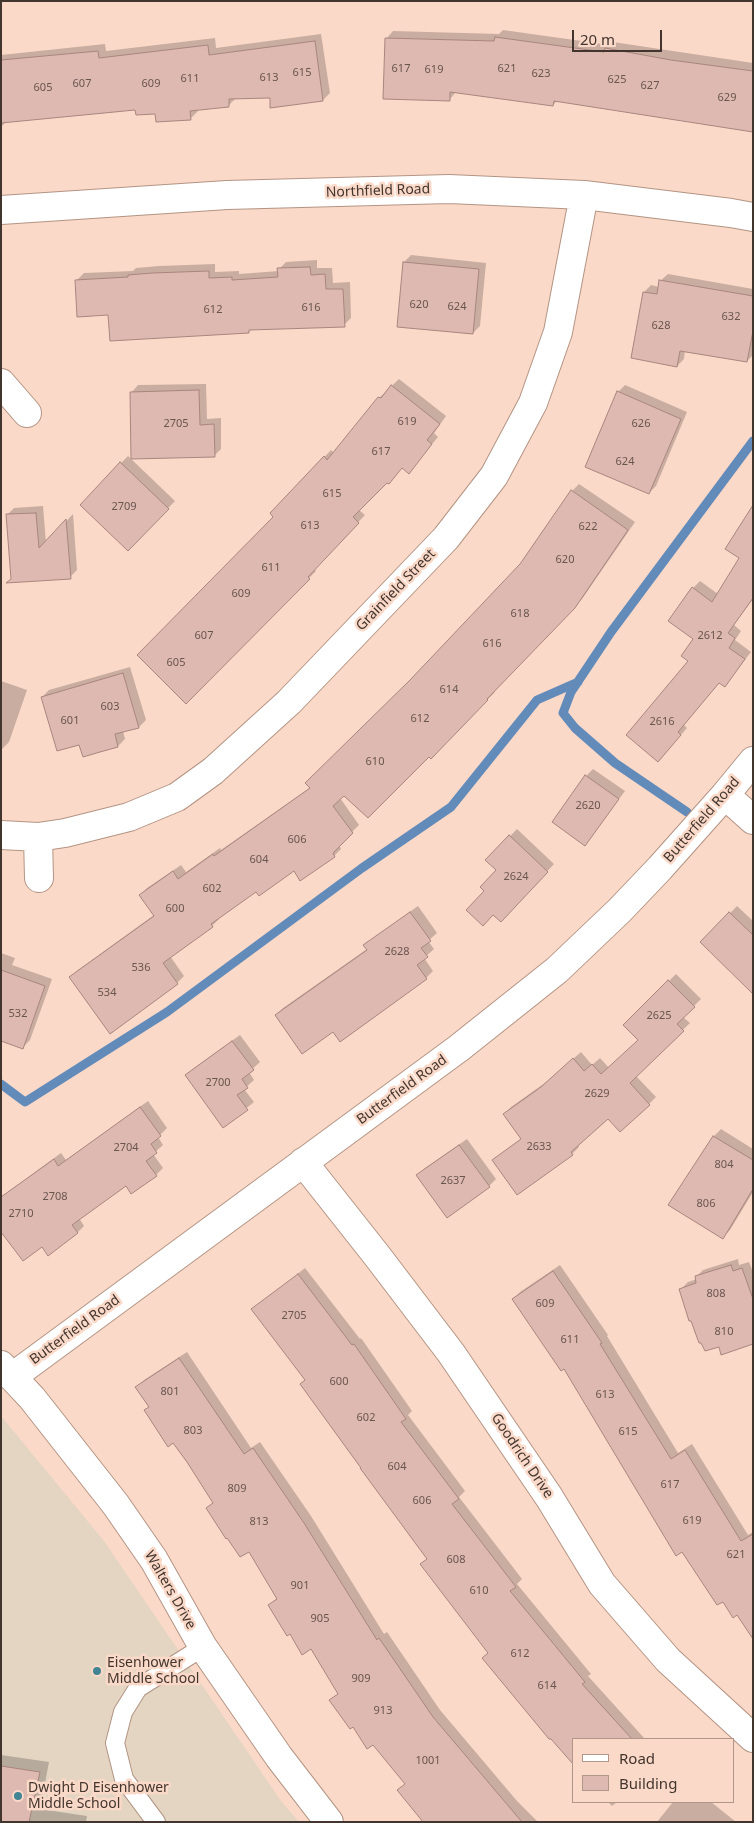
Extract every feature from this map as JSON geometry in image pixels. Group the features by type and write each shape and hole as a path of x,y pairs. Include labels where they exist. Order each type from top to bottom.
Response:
{"street":[{"name":"Northfield Road","path":"1,210 227,195 449,188 584,195 731,213 753,218"},
{"name":"Grainfield Street","path":"1,835 38,837 65,833 129,817 177,797 213,771 289,702 446,538 494,476 533,403 558,332 584,195"},
{"path":"1,383 27,413"},
{"name":"Butterfield Road","path":"6,1371 303,1162 459,1048 557,970 620,910 725,795 753,760"},
{"path":"725,795 753,820"},
{"path":"38,837 39,878"},
{"name":"Goodrich Drive","path":"303,1162 451,1353 550,1496 602,1584 668,1660 753,1738"},
{"name":"Walters Drive","path":"6,1371 32,1398 116,1505 154,1560 203,1647 311,1801 329,1822"}],"lane":[{"path":"156,1822 124,1779 115,1743 123,1712 138,1688 203,1647"}],"shaded area":[{"name":"Eisenhower Middle School","path":"1,1416 104,1541 281,1801 299,1822 1,1822"}],"building":[{"path":"495,37 604,52 605,48 671,60 753,71 753,132 554,101 553,106 450,92 450,101 383,99 385,38 494,41"},
{"path":"315,41 323,101 270,108 270,98 229,99 229,107 190,111 191,120 156,122 155,114 136,115 135,110 1,123 1,60 98,51 99,58 208,45 209,55"},
{"path":"403,262 479,269 473,334 397,327"},
{"path":"310,267 311,275 325,274 326,289 343,289 345,327 249,330 249,333 110,341 108,315 77,317 75,280 128,277 128,275 152,273 209,271 209,278 232,277 232,280 278,277 277,268"},
{"path":"659,280 753,296 753,331 747,362 680,351 677,367 631,358 643,292 657,294"},
{"path":"391,385 440,424 427,440 432,444 409,474 402,468 389,484 387,483 353,517 359,523 308,577 310,579 186,704 137,655 273,517 270,513 324,456 327,460 378,397 381,398"},
{"path":"199,390 200,425 214,424 215,457 131,459 130,392"},
{"path":"617,391 681,419 649,494 585,467"},
{"path":"120,462 169,509 128,551 80,505"},
{"path":"571,490 628,530 575,608 431,759 429,757 368,818 344,796 333,806 353,833 333,853 335,857 300,881 294,871 259,896 256,892 211,924 213,927 163,963 178,984 110,1034 69,977 154,916 139,895 173,871 178,879 310,788 305,783 410,680 520,564"},
{"path":"753,505 753,598 728,633 735,638 729,648 745,659 725,687 719,683 678,732 681,735 658,762 626,735 688,661 681,656 693,639 668,621 692,587 712,602 739,558 725,549"},
{"path":"36,513 39,548 66,519 71,579 6,583 11,579 6,514"},
{"path":"123,673 139,728 115,734 118,747 83,757 79,745 57,751 41,697"},
{"path":"585,775 619,799 585,846 552,822"},
{"path":"509,835 548,872 501,922 493,915 483,926 466,910 484,891 480,887 496,870 485,860"},
{"path":"410,912 431,941 421,948 428,957 417,965 427,979 340,1042 333,1032 302,1054 275,1015 367,950 363,945"},
{"path":"729,912 753,935 753,994 700,942"},
{"path":"1,970 45,986 23,1049 1,1041"},
{"path":"668,980 695,1007 677,1024 684,1031 630,1083 650,1105 620,1132 608,1119 571,1152 573,1155 517,1195 492,1160 521,1139 503,1114 541,1087 573,1058 584,1071 592,1064 601,1074 638,1040 623,1025"},
{"path":"232,1041 254,1070 242,1079 248,1088 237,1095 248,1110 223,1128 185,1075"},
{"path":"140,1107 161,1136 151,1144 157,1153 146,1161 157,1176 131,1194 126,1186 72,1225 78,1233 48,1256 42,1247 23,1261 1,1232 1,1197 54,1159 58,1166"},
{"path":"713,1136 753,1160 753,1189 723,1239 668,1205"},
{"path":"459,1145 490,1187 447,1218 416,1175"},
{"path":"731,1265 733,1271 742,1268 753,1299 753,1344 721,1355 719,1347 705,1351 701,1343 699,1343 691,1321 689,1321 679,1289 696,1283 695,1276"},
{"path":"553,1271 602,1343 600,1344 671,1459 685,1450 741,1541 753,1534 753,1639 737,1615 733,1618 723,1602 717,1605 682,1552 676,1556 564,1369 561,1371 512,1299"},
{"path":"298,1274 352,1345 354,1344 406,1419 401,1422 459,1499 452,1504 516,1587 510,1591 585,1682 582,1684 631,1738 572,1738 572,1763 549,1739 482,1658 488,1653 420,1564 427,1559 300,1384 305,1380 251,1309"},
{"path":"179,1358 244,1454 253,1448 304,1523 377,1640 379,1638 433,1717 522,1822 423,1822 397,1790 405,1784 373,1745 367,1749 353,1727 350,1729 329,1700 338,1694 311,1649 302,1655 290,1634 287,1636 268,1605 277,1599 249,1552 240,1557 226,1539 206,1508 213,1503 187,1462 173,1443 168,1447 144,1410 149,1407 135,1387"},
{"name":"Dwight D Eisenhower Middle School","path":"1,1766 40,1772 29,1822 1,1822"}],"waterway":[{"path":"687,812 615,763 575,728 563,713 571,692 611,632 753,441"},
{"path":"1,1084 25,1102 167,1012 362,868 451,807 537,700 578,682"}],"place":[{"name":"Eisenhower Middle School","path":"97,1671"},
{"name":"Dwight D Eisenhower Middle School","path":"18,1796"}]}
